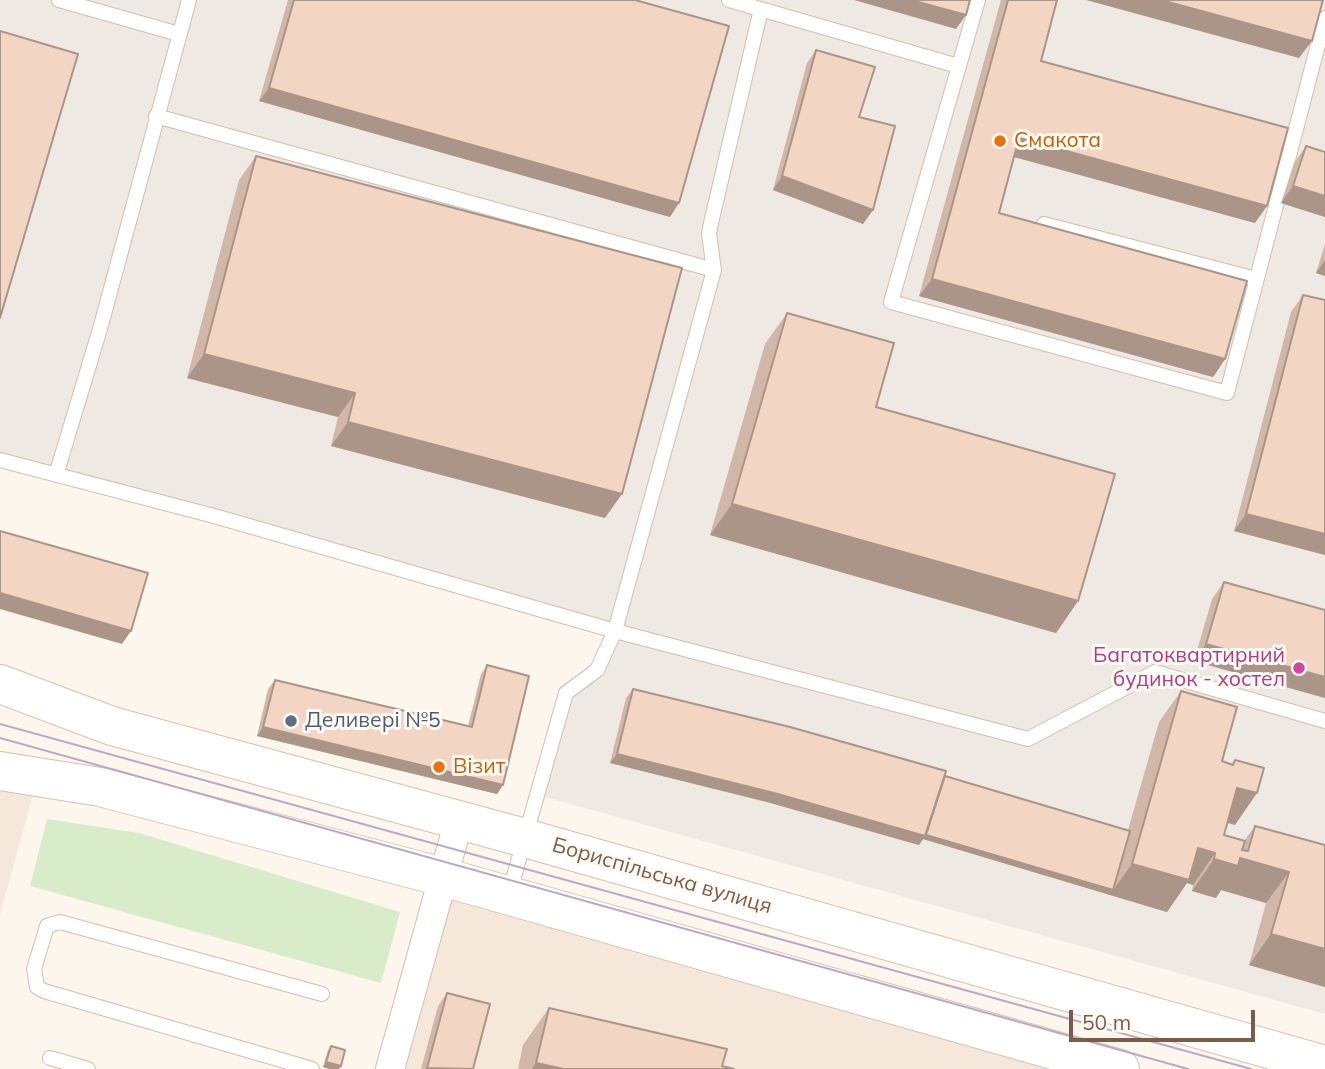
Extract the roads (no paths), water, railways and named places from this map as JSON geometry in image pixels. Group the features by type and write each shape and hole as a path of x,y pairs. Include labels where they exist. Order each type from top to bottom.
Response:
{"main road":[{"name":"Бориспільська вулиця","path":"0,684 112,726 525,838 1269,1059 1325,1065"},
{"path":"0,771 100,787 443,877 1120,1069"}],"street":[{"path":"390,1069 459,820"}],"lane":[{"path":"59,0 179,34"},
{"path":"56,475 100,329 189,0"},
{"path":"729,0 958,66"},
{"path":"978,0 891,302 1227,393 1256,279 1297,149 1325,18"},
{"path":"509,895 566,693 597,670 615,631 714,270 709,234 761,9"},
{"path":"156,116 714,270"},
{"path":"1044,224 1256,279"},
{"path":"0,460 214,516 615,631 1028,739 1155,672 1325,721"},
{"path":"312,1069 44,991 37,987 34,970 47,926 60,922 323,994"},
{"path":"50,1058 88,1069"}],"tram line":[{"path":"0,724 1251,1069"},
{"path":"0,738 1188,1069"}],"place":[{"name":"Смакота","path":"1000,141"},
{"name":"Багатоквартирний будинок - хостел","path":"1299,668"},
{"name":"Деливері №5","path":"291,721"},
{"name":"Візит","path":"439,767"}]}
